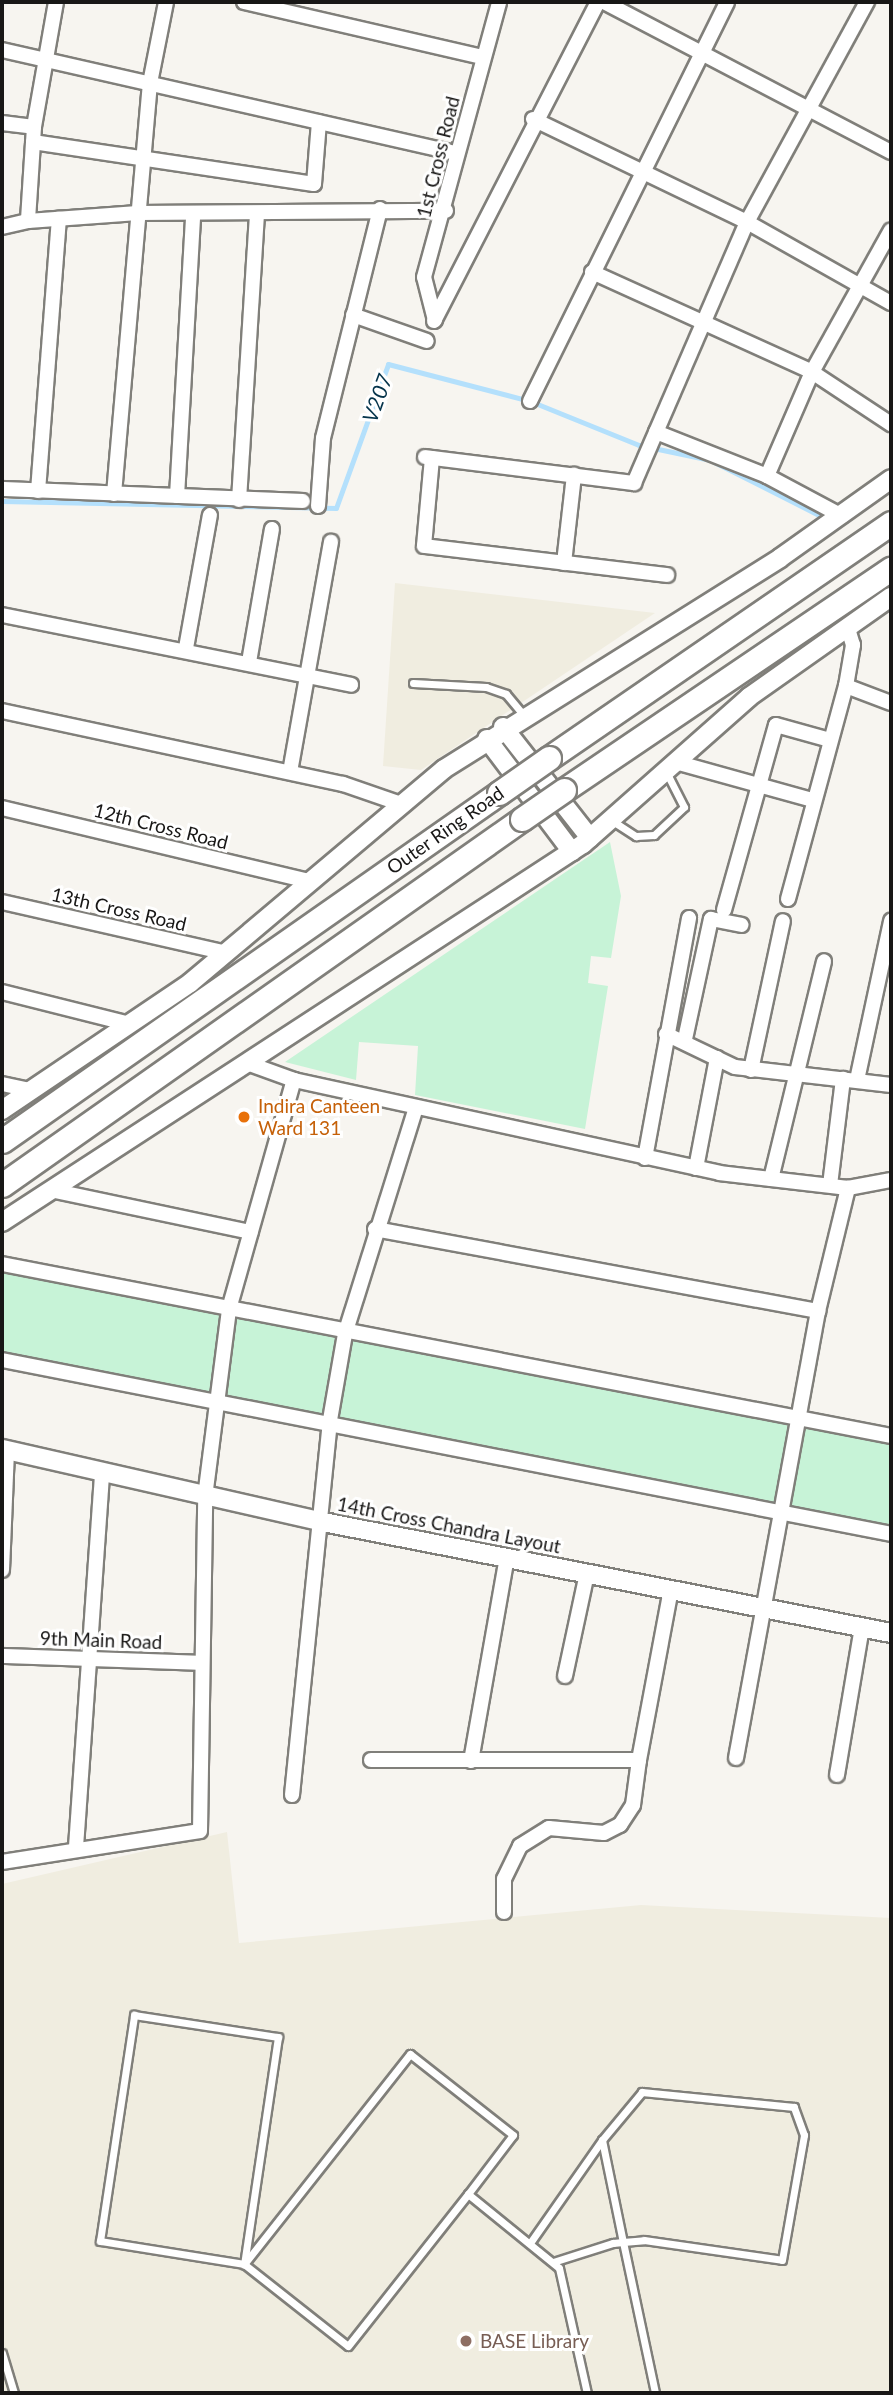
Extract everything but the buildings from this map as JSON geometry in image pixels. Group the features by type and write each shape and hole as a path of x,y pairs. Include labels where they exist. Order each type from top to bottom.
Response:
{"highway":[{"name":"Outer Ring Road","path":"2,1140 891,523"},
{"name":"Outer Ring Road","path":"2,1185 564,790 891,569"}],"street":[{"path":"28,221 34,127 56,2"},
{"path":"114,494 150,83 166,2"},
{"path":"244,2 483,57"},
{"name":"1st Cross Road","path":"499,2 456,153 446,211 424,277 435,321 533,120"},
{"path":"598,2 533,120 747,222 891,303"},
{"path":"604,2 812,108 891,152"},
{"path":"530,401 640,172 727,2"},
{"path":"667,575 424,545 428,458 634,483 747,222 812,108 867,2"},
{"path":"2,50 456,153"},
{"path":"33,142 143,161 314,184 319,122"},
{"path":"2,123 34,127"},
{"path":"2,227 28,221 138,214 257,216 380,209 446,211"},
{"path":"318,506 323,438 380,209"},
{"path":"177,496 194,215"},
{"path":"239,500 257,216"},
{"path":"38,491 59,219"},
{"path":"767,476 813,372 858,284 891,229"},
{"path":"592,272 813,372 891,424"},
{"path":"353,314 427,341"},
{"path":"655,435 767,476 836,521"},
{"path":"564,563 575,475"},
{"path":"2,1110 129,1024 227,953 401,804 503,727 836,521 891,479"},
{"path":"2,489 303,501"},
{"path":"186,648 210,515"},
{"path":"249,662 272,529"},
{"path":"290,772 331,542"},
{"path":"2,1222 572,852 673,768 749,697 891,597"},
{"path":"2,615 186,648 351,685"},
{"path":"788,899 812,800 846,686 853,645 848,629"},
{"path":"846,686 891,703"},
{"path":"2,711 290,772 401,804"},
{"path":"724,910 776,726 830,740"},
{"path":"503,727 590,838"},
{"path":"487,739 572,852"},
{"path":"673,768 812,800"},
{"name":"12th Cross Road","path":"2,808 312,882"},
{"name":"13th Cross Road","path":"2,902 227,953"},
{"path":"645,1158 689,918"},
{"path":"685,1039 711,919 741,925"},
{"path":"751,1070 783,921"},
{"path":"830,1185 850,1080 889,961 891,921"},
{"path":"771,1179 793,1075 824,961"},
{"path":"2,992 129,1024"},
{"path":"666,1034 685,1039 718,1058 751,1070 891,1085"},
{"path":"696,1168 718,1058"},
{"path":"247,1063 294,1080 415,1111 696,1168 848,1188 891,1180"},
{"path":"2,1861 76,1847 200,1831 198,1663 205,1497 229,1309 294,1080"},
{"path":"2,1084 31,1090"},
{"path":"292,1795 318,1521 330,1420 345,1334 374,1229 415,1111"},
{"path":"736,1758 802,1419 818,1311 848,1188"},
{"path":"51,1190 251,1232"},
{"path":"374,1229 818,1311"},
{"path":"2,1264 345,1334 891,1436"},
{"path":"2,1360 219,1403 330,1420 784,1510 891,1534"},
{"path":"2,1570 5,1450"},
{"name":"14th Cross Chandra Layout","path":"5,1450 318,1521 891,1633"},
{"path":"76,1847 86,1659 102,1473"},
{"path":"471,1761 507,1557"},
{"path":"565,1676 587,1573"},
{"path":"504,1912 504,1879 520,1846 549,1828 604,1833 620,1825 633,1805 671,1589"},
{"path":"837,1775 862,1627"},
{"name":"9th Main Road","path":"2,1656 198,1663"},
{"path":"371,1760 639,1760"}],"lane":[{"path":"413,683 486,687 506,694 523,714"},
{"path":"611,820 636,836 654,835 684,807 673,768"},
{"path":"244,2263 278,2036 134,2015 100,2241 244,2263 348,2346 513,2136 410,2054 244,2263"},
{"path":"530,2243 601,2140 642,2092 794,2107 804,2135 782,2260 623,2242 553,2262"},
{"path":"601,2140 655,2393"},
{"path":"468,2193 559,2268 587,2393"},
{"path":"2,2353 14,2393"}],"shaded area":[{"path":"395,583 655,613 421,770 383,766"},
{"path":"227,1832 239,1943 641,1905 891,1918 891,2393 2,2393 2,1884"}],"green space":[{"path":"610,842 621,896 611,958 591,956 588,983 608,986 585,1129 415,1095 418,1046 359,1042 356,1080 285,1062"},
{"path":"2,1264 891,1436 891,1534 2,1360"}],"waterway":[{"name":"V207","path":"2,501 336,508 388,364 530,401 639,445 710,460 821,516"}],"place":[{"name":"Indira Canteen Ward 131","path":"244,1117"},
{"name":"BASE Library","path":"466,2341"}]}
